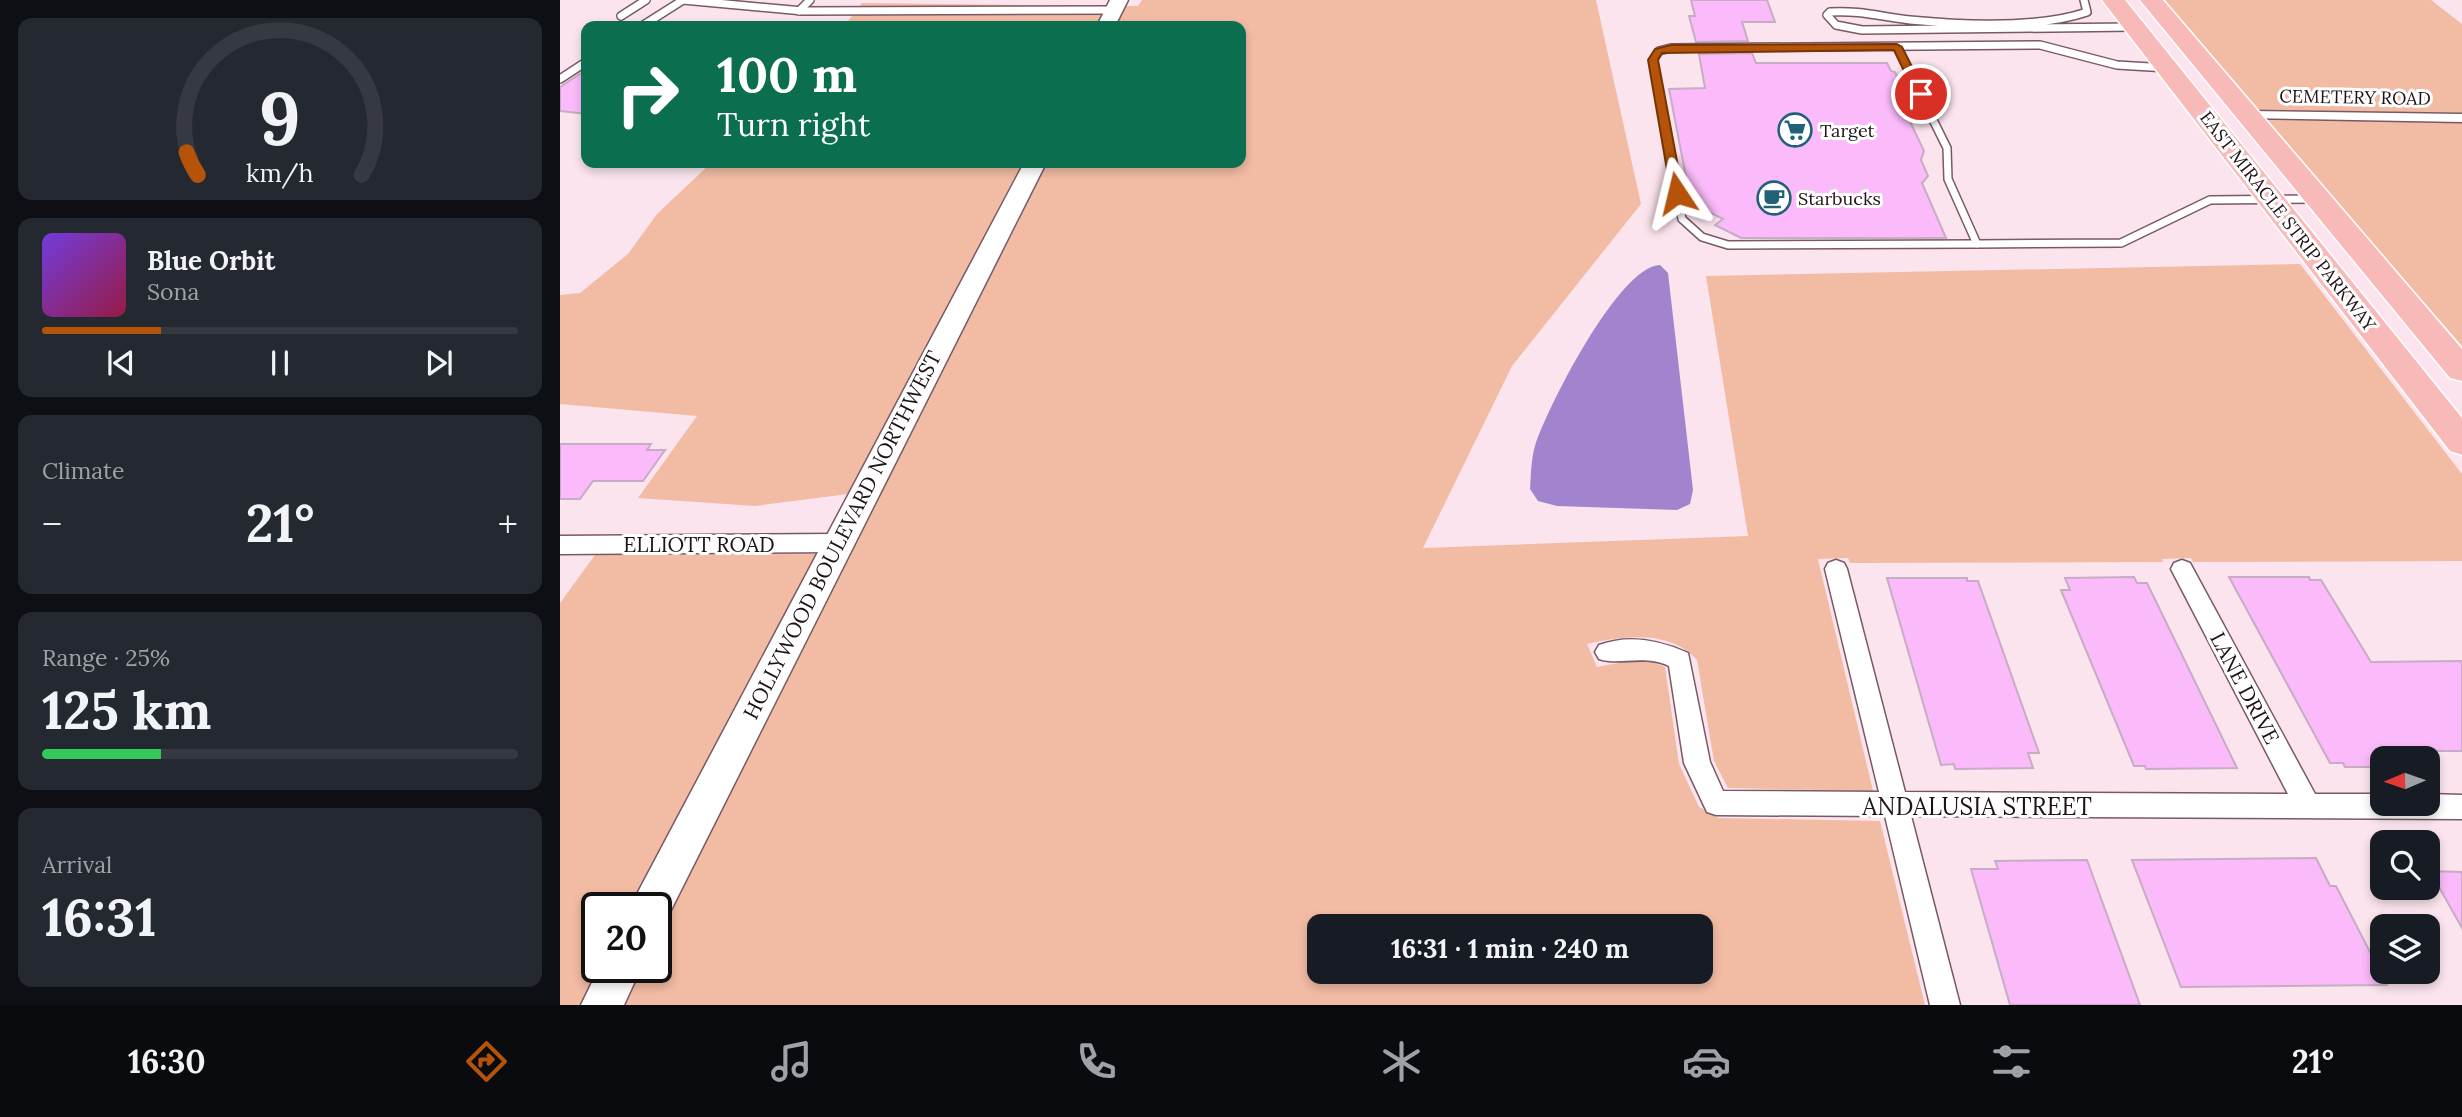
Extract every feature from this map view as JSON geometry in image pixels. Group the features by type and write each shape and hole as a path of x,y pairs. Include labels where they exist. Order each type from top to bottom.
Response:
{"highway":[{"name":"EAST MIRACLE STRIP PARKWAY","path":"2113,0 2462,442"},
{"name":"EAST MIRACLE STRIP PARKWAY","path":"2151,0 2462,370"}],"street":[{"name":"CEMETERY ROAD","path":"2247,115 2462,118"},
{"name":"HOLLYWOOD BOULEVARD NORTHWEST","path":"659,892 1032,168"},
{"name":"ELLIOTT ROAD","path":"567,545 838,543"},
{"path":"560,563 567,545"},
{"path":"1836,569 1945,1005"},
{"name":"LANE DRIVE","path":"2182,569 2308,806"},
{"name":"ANDALUSIA STREET","path":"1607,652 1637,649 1661,651 1681,660 1697,763 1716,803 2462,807"},
{"path":"602,1005 613,983"}],"lane":[{"path":"621,16 646,0"},
{"path":"650,21 683,0 799,11 1113,12"},
{"path":"799,11 810,0"},
{"path":"2084,0 2087,12 2079,17 2033,21 1910,20 1867,11 1830,12 1827,15 1836,25 1862,30 2134,27"},
{"path":"2166,68 2117,65 2040,45 1671,48 1658,51 1653,60 1682,219 1690,232 1709,241 1728,245 2121,243 2210,200 2318,199"},
{"path":"1897,47 1947,148 1948,179 1978,244"},
{"path":"560,79 581,65"}],"shaded area":[{"path":"1142,0 1596,0 1641,204 1512,366 1423,548 1748,536 1706,276 2300,264 2462,474 2462,561 2193,562 2191,558 2162,559 2163,562 1850,563 1848,558 1818,559 1873,791 1728,788 1714,761 1697,660 1686,650 1660,639 1630,637 1587,644 1597,667 1648,662 1665,667 1679,764 1699,807 1718,818 1880,821 1925,1005 622,1005 633,983 672,983 672,905 1042,168 1246,168 1246,21 1118,21 1125,6 1138,6"},
{"path":"2160,0 2431,0 2462,24 2462,113 2257,110"},
{"path":"862,3 1107,6 1099,21 848,21"},
{"path":"2265,120 2462,122 2462,346"},
{"path":"706,168 1021,168 848,494 755,506 638,498 697,416 560,404 560,295 580,293 628,254 657,214"},
{"path":"1660,265 1668,273 1693,490 1690,504 1677,510 1557,506 1538,501 1530,489 1534,451 1542,427 1569,372 1625,288 1643,272"},
{"path":"817,554 640,892 581,892 581,983 592,983 581,1005 560,1005 560,603 595,555"}],"building":[{"path":"1691,0 1767,0 1775,22 1742,22 1748,41 1696,42 1689,16 1695,16"},
{"name":"Target","path":"1752,53 1756,63 1887,63 1891,71 1895,72 1905,93 1905,111 1924,151 1921,160 1928,176 1922,183 1946,238 1741,238 1715,225 1723,219 1691,203 1669,89 1705,88 1699,54"},
{"path":"581,73 581,113 560,111 560,87"},
{"path":"560,444 651,444 647,450 665,450 643,481 593,481 580,499 560,499"},
{"path":"2134,577 2137,583 2147,583 2237,768 2146,769 2145,766 2134,766 2061,590 2070,590 2065,578"},
{"path":"2229,577 2309,577 2310,580 2321,580 2371,662 2462,661 2462,751 2440,751 2440,746 2370,746 2370,767 2345,767 2343,763 2330,763"},
{"path":"1887,578 1967,578 1967,581 1978,581 2039,753 2028,753 2033,768 1955,769 1954,764 1941,765"},
{"path":"2316,858 2330,886 2336,886 2370,952 2370,984 2387,985 2181,987 2132,860"},
{"path":"2087,860 2140,1005 2010,1005 1971,869 1998,869 1995,861"},
{"path":"2440,871 2462,872 2462,928 2440,889"}],"place":[{"name":"Target","path":"1795,130"},
{"name":"Starbucks","path":"1774,198"}],"route":[{"path":"1677,193 1653,60 1658,51 1671,48 1897,47 1921,94"}]}
